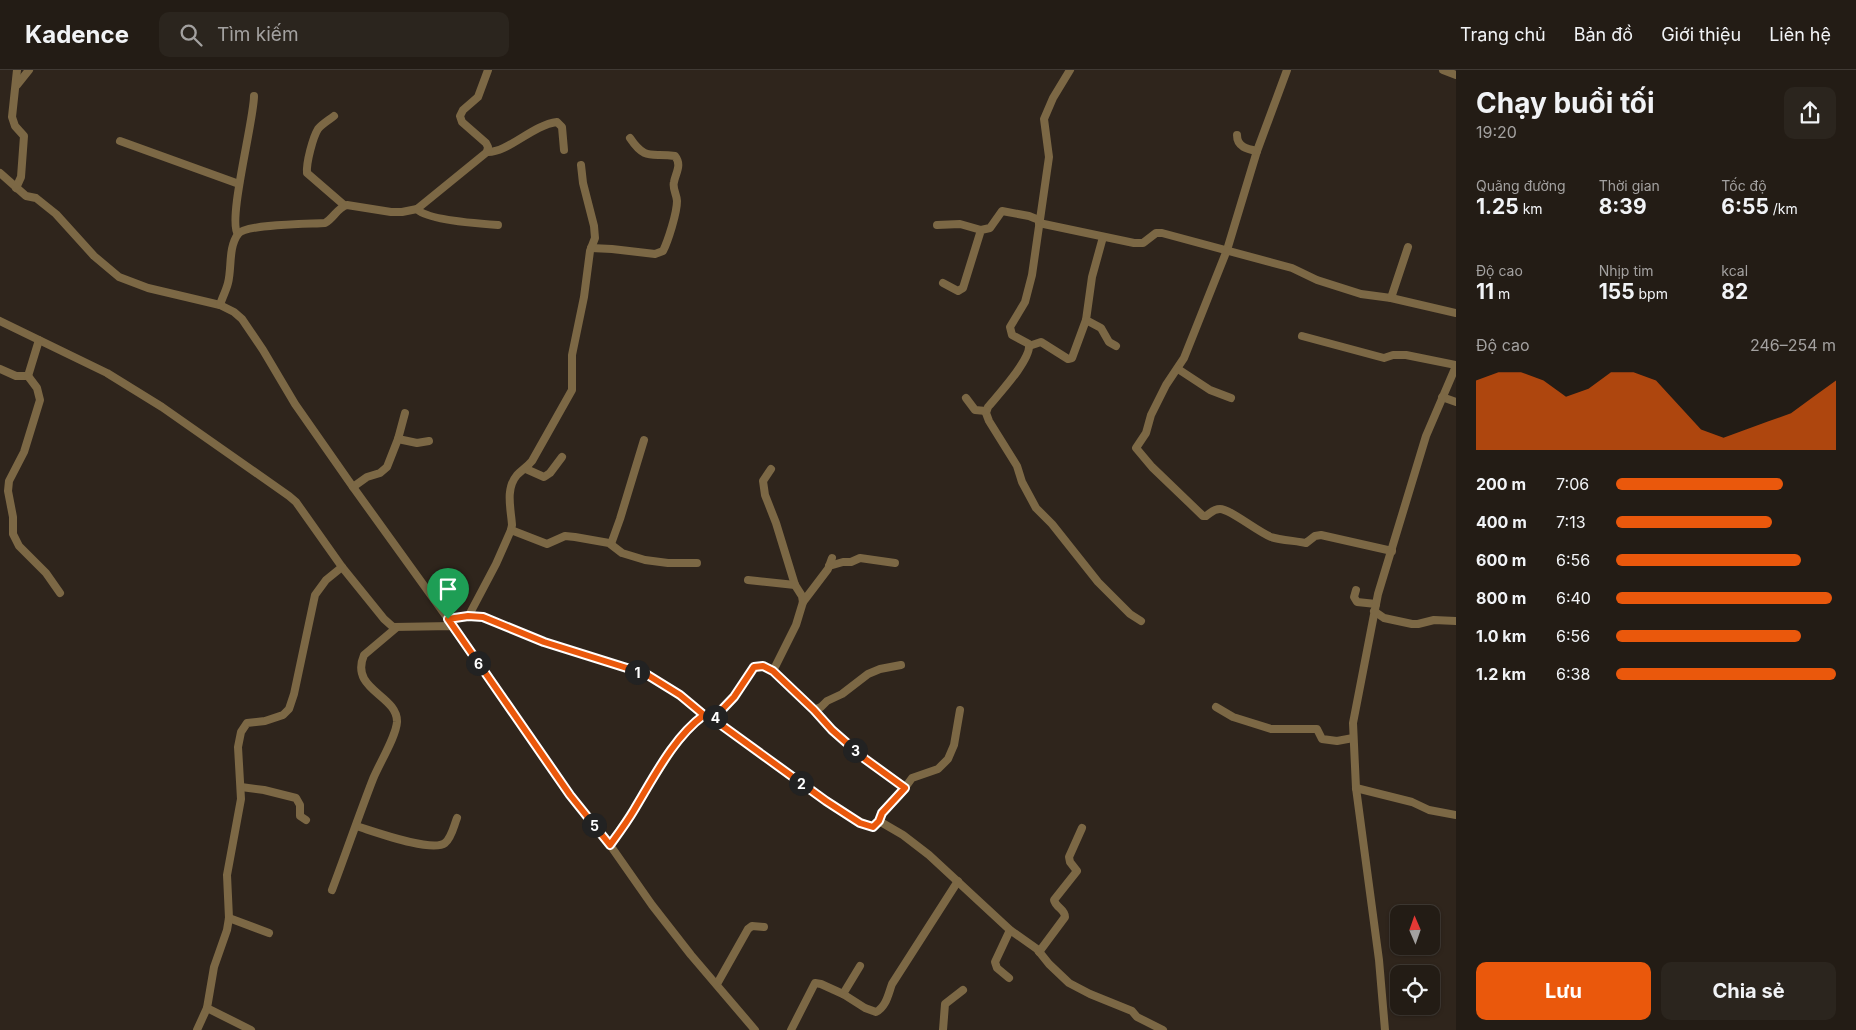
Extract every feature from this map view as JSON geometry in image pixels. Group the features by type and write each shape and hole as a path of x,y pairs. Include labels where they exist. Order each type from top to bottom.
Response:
{"street":[{"path":"16,188 21,176 24,136 15,126 12,117 17,70"},
{"path":"16,85 29,70"},
{"path":"488,70 478,97 463,110 460,116 462,122 486,143 488,152"},
{"path":"986,411 1029,351 1029,346 1026,342 1015,337 1010,330 1028,294 1049,157 1044,119 1053,98 1070,70"},
{"path":"1286,70 1227,250 1184,358 1156,405 1146,433 1136,448 1152,467 1202,515 1206,516 1213,510 1225,510 1273,538 1306,542 1321,535 1392,551"},
{"path":"1443,70 1456,75"},
{"path":"238,234 235,232 234,222 254,96"},
{"path":"334,116 319,128 306,170 308,175 344,206"},
{"path":"220,305 228,283 231,254 238,234 245,229 325,223 344,206 350,205 391,212 417,209 488,152 503,148 546,123 557,122 562,127 564,150"},
{"path":"1237,135 1241,146 1258,151"},
{"path":"591,248 655,254 663,251 667,242 677,202 673,183 678,170 676,157 644,153 630,138"},
{"path":"120,141 239,184"},
{"path":"468,616 496,564 511,530 510,488 516,477 526,469 572,390 572,354 591,248 595,238 580,166"},
{"path":"0,173 26,196 36,198 56,214 94,256 119,277 148,288 220,305 234,312 251,331 295,404 352,487 450,622 570,795 610,845 660,916 755,1030"},
{"path":"417,209 419,212 434,217 498,225"},
{"path":"937,225 960,224 981,230 990,228 1000,212 1004,210 1029,216 1039,222 1103,237 1143,243 1158,232 1292,268 1317,280 1361,294 1391,298 1456,313"},
{"path":"943,283 958,291 964,288 981,230"},
{"path":"1029,346 1041,342 1068,359 1072,358 1086,320 1092,277 1103,237"},
{"path":"1391,298 1408,247"},
{"path":"1086,320 1101,328 1109,342 1116,346"},
{"path":"0,321 107,373 280,488 296,502 342,568 389,625 396,628 450,622 468,616 483,617 544,642 646,674 680,695 704,715 713,719 789,775 850,816 873,827 879,821 882,813 912,778 938,769 948,759 956,736 960,710"},
{"path":"1302,336 1384,358 1400,355 1456,366 1426,436 1375,607 1354,723 1356,788 1380,960 1385,1030"},
{"path":"28,376 40,340"},
{"path":"0,369 16,376 28,376"},
{"path":"1178,369 1210,390 1232,398"},
{"path":"28,376 38,388 40,400 24,452 9,481 8,491 13,517 13,534 19,546 46,573 60,593"},
{"path":"1442,397 1456,402"},
{"path":"966,398 975,410 986,411"},
{"path":"986,411 989,421 1017,466 1022,482 1036,508 1052,524 1103,588 1130,614 1141,621"},
{"path":"352,487 366,477 384,471 398,439 405,413"},
{"path":"398,439 417,443 429,441"},
{"path":"610,544 620,519 644,440"},
{"path":"526,469 544,477 550,473 562,457"},
{"path":"770,469 765,476 764,490 795,585 804,602"},
{"path":"511,530 547,544 554,543 565,536 610,544 622,553 645,560 668,563 697,563"},
{"path":"773,671 796,625 804,602 830,562 851,562 860,558 895,563"},
{"path":"197,1030 207,1008 214,967 227,930 229,918 228,875 240,805 238,747 242,728 247,722 265,721 279,717 289,709 294,694 315,595 326,580 342,568"},
{"path":"748,580 795,585"},
{"path":"1356,590 1355,600 1375,607 1384,618 1412,624 1434,620 1456,621"},
{"path":"332,890 374,778 396,729 397,722 392,706 372,689 364,677 362,660 364,655 396,628"},
{"path":"814,710 842,694 868,674 880,669 901,665"},
{"path":"713,719 734,697 754,667 763,666 773,671 852,748 905,788"},
{"path":"1216,707 1234,717 1271,729 1317,729 1322,739 1337,741 1353,738"},
{"path":"610,845 674,747 693,724 704,715"},
{"path":"240,788 264,790 296,798 300,805 300,816 306,820"},
{"path":"1356,788 1407,800 1429,810 1456,815"},
{"path":"356,826 410,842 438,846 447,841 457,818"},
{"path":"879,821 903,835 929,855 1010,930 1040,952 1049,964 1069,983 1132,1011 1138,1017 1163,1030"},
{"path":"1040,952 1065,917 1064,912 1056,905 1054,900 1077,870 1070,862 1069,857 1082,828"},
{"path":"791,1030 815,984 821,984 844,994 872,1011 876,1012 882,1008 886,1003 892,984 958,881"},
{"path":"229,918 269,933"},
{"path":"717,984 748,929 752,926 764,926"},
{"path":"1009,978 997,968 995,962 1010,930"},
{"path":"844,994 860,966"},
{"path":"943,1030 945,1004 963,990"},
{"path":"207,1008 251,1030"}],"route":[{"path":"448,619 468,616 483,617 544,642 646,674 680,695 704,715 713,719 765,758 860,823 873,827 879,821 882,813 905,788 865,759 832,730 773,671 766,666 756,666 752,668 740,690 713,719 710,718 704,715 685,733 661,766 610,845 570,795 448,619"}]}
